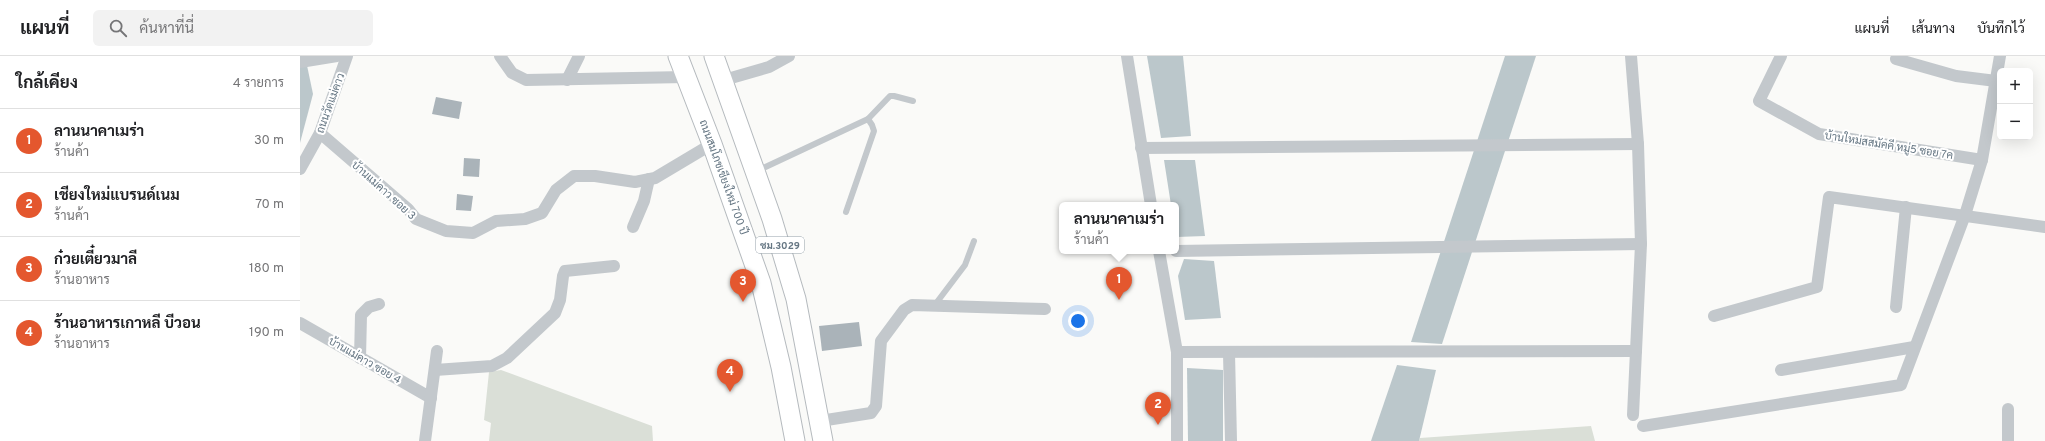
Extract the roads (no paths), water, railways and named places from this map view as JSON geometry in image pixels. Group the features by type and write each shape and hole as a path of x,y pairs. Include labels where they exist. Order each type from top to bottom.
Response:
{"main road":[{"name":"ถนนสมโภชเชียงใหม่ 700 ปี","path":"678,56 712,144 761,283 781,367 795,441"},
{"name":"ชม.3029","path":"714,56 756,171 796,299 823,441"}],"street":[{"path":"300,62 337,56"},
{"name":"ถนนวัดแม่คาว","path":"300,169 320,133 347,56"},
{"path":"500,56 512,73 526,80 686,77"},
{"path":"567,80 579,56"},
{"path":"724,80 769,67 789,56"},
{"path":"1127,56 1150,202"},
{"path":"1631,56 1638,144 1641,244 1633,415"},
{"name":"บ้านใหม่สสมัคคี หมู่5 ซอย 7ค","path":"1781,56 1759,101 1819,134 1982,160"},
{"path":"1644,426 1901,385 1965,215 1982,160 2000,56"},
{"path":"1896,59 1956,76 1996,81"},
{"name":"บ้านแม่คาว ซอย 3","path":"320,133 408,209 416,219 446,231 473,233 496,221 525,219 542,213 556,190 574,176 595,176 635,182 655,178 712,144"},
{"path":"1141,148 1638,144"},
{"path":"633,227 644,201 649,179"},
{"path":"1714,316 1817,287 1829,197 2045,227"},
{"path":"1896,307 1906,207"},
{"path":"1179,251 1641,244"},
{"path":"1160,254 1177,352 1177,441"},
{"path":"435,370 492,366 506,358 555,313 560,300 563,276 566,271 614,266"},
{"path":"360,358 361,316 369,307 379,304"},
{"path":"820,421 871,413 874,411 876,406 881,341 904,310 912,306 1045,309"},
{"name":"บ้านแม่คาว ซอย 4","path":"300,323 431,398"},
{"path":"1781,370 1914,348"},
{"path":"425,441 437,351"},
{"path":"1177,352 1636,351"},
{"path":"1229,353 1231,441"},
{"path":"2008,410 2008,441"}],"lane":[{"path":"756,171 868,119 890,96 913,101"},
{"path":"846,212 874,131 872,124 868,119"},
{"path":"934,306 966,265 974,241"}],"place":[{"name":"ลานนาคาเมร่า","path":"1119,300"},
{"name":"ก๋วยเตี๋ยวมาลี","path":"743,302"},
{"name":"ร้านอาหารเกาหลี บีวอน","path":"730,392"},
{"name":"เชียงใหม่แบรนด์เนม","path":"1158,425"}]}
